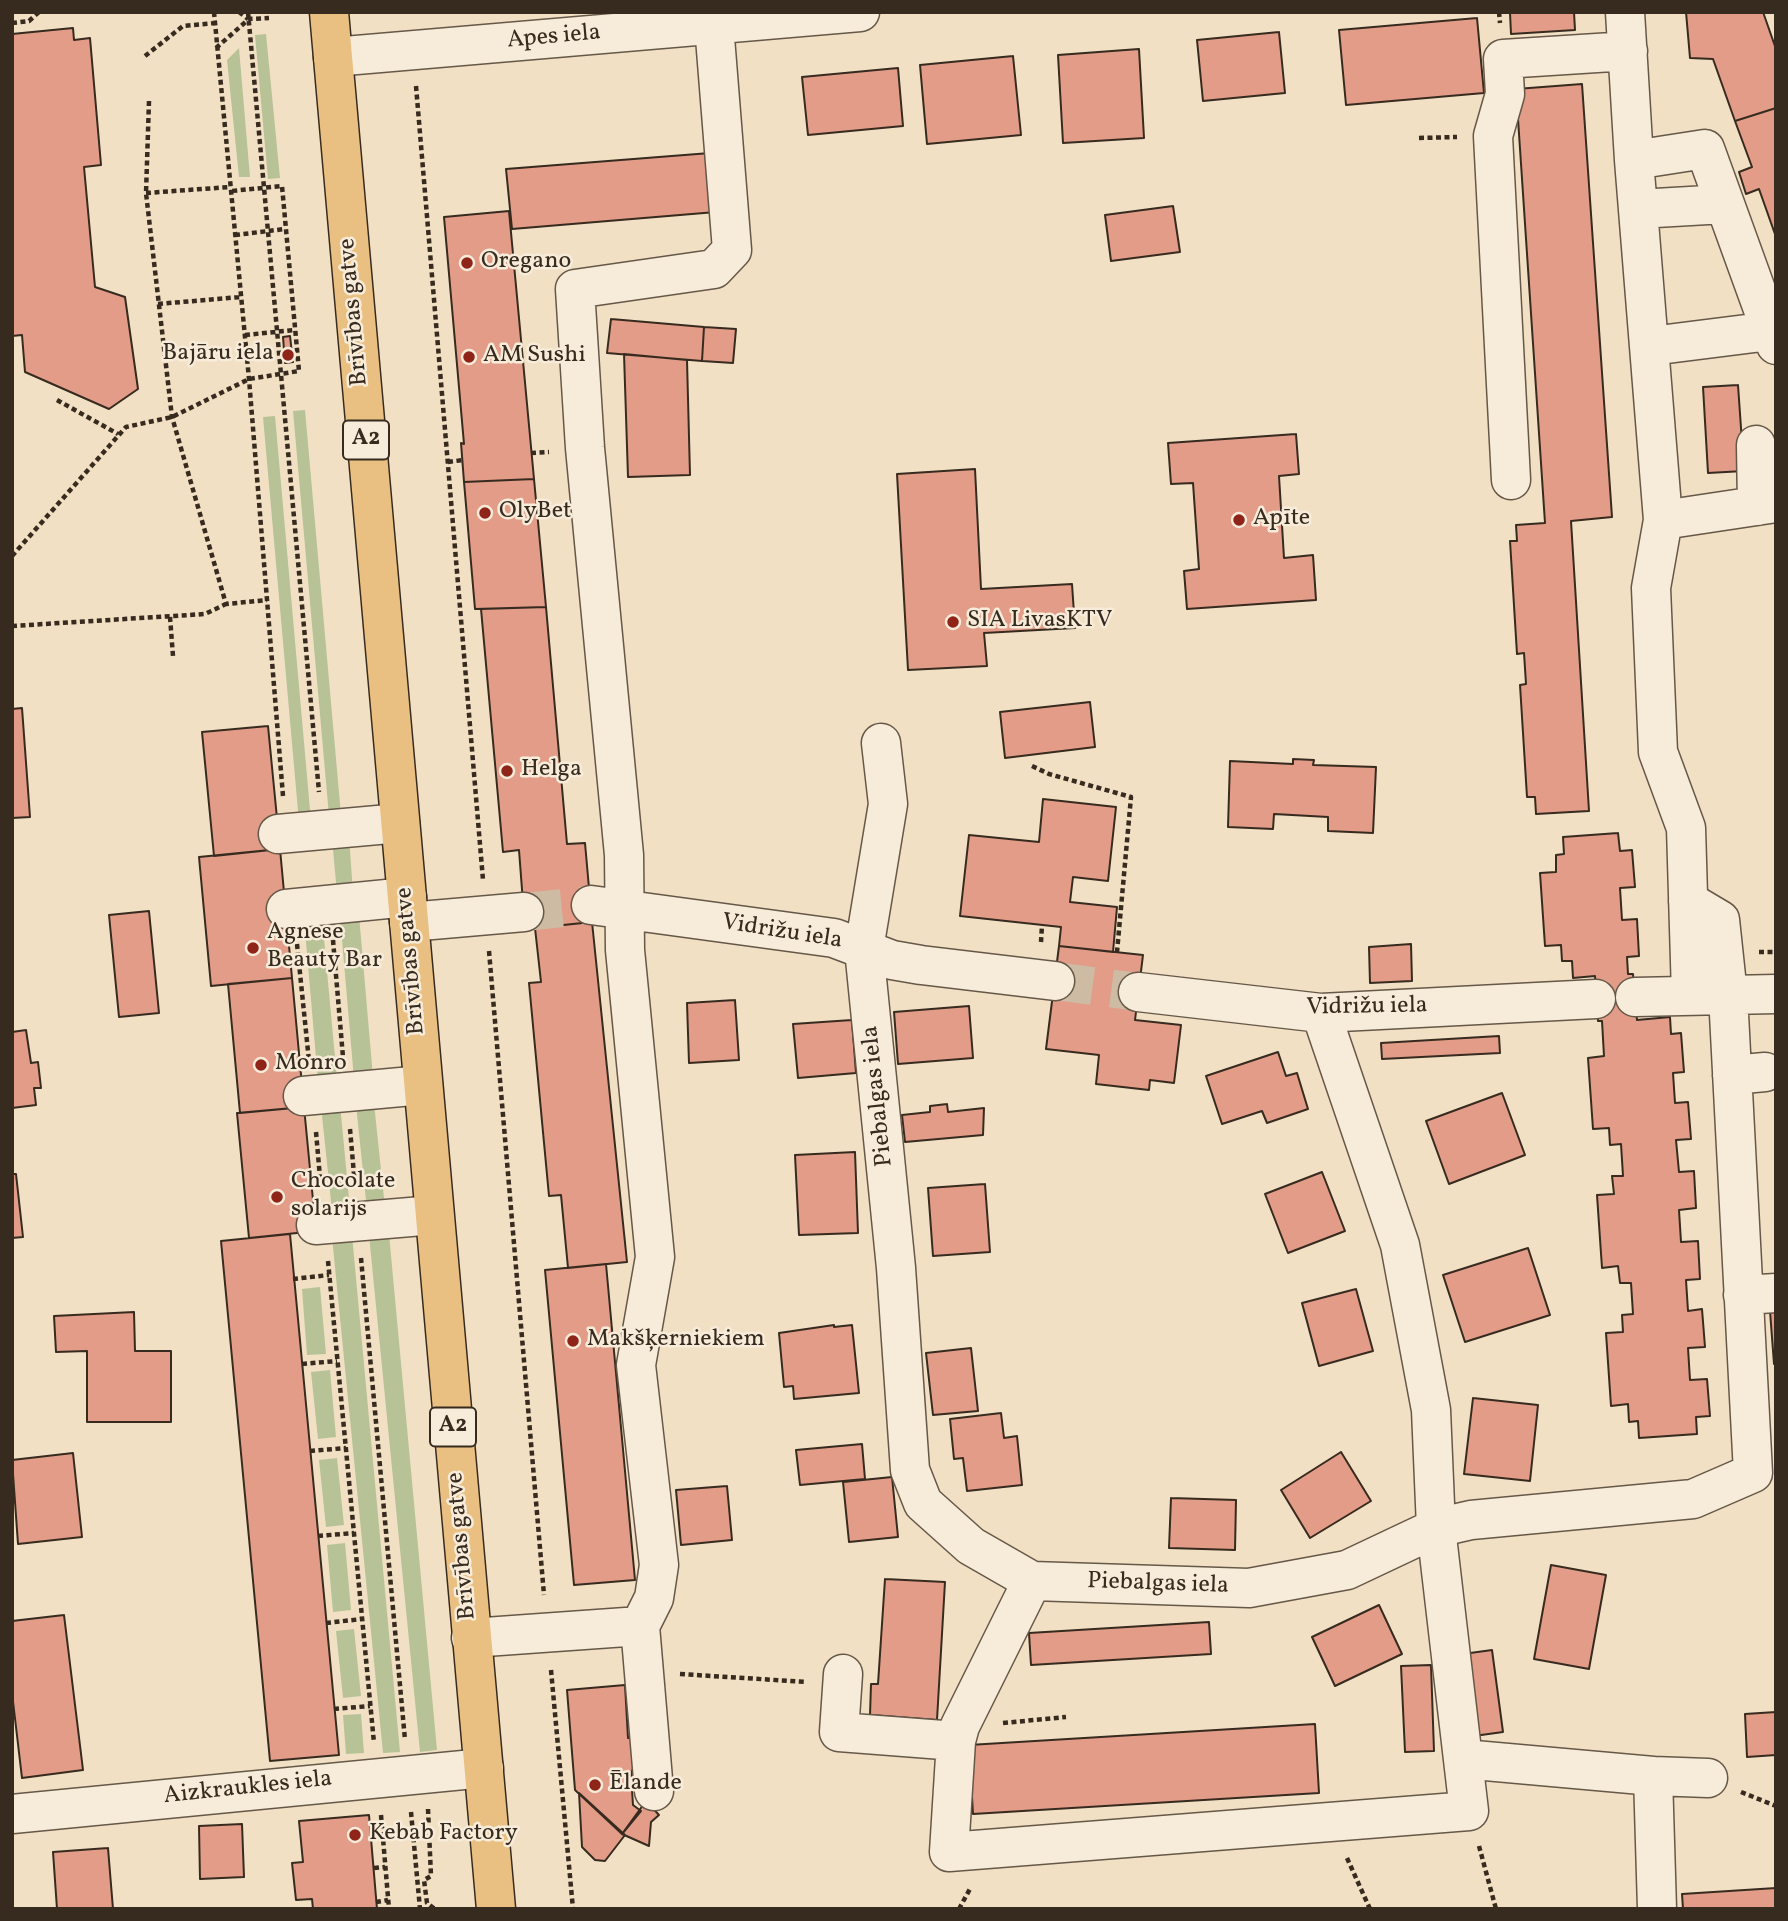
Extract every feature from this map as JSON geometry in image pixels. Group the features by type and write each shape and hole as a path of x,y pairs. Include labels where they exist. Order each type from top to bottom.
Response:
{"highway":[{"name":"Brīvības gatve","path":"329,12 496,1909"}],"street":[{"name":"Apes iela","path":"333,57 413,51 502,27 727,20 860,12"},
{"path":"1625,12 1663,520 1651,588 1658,752 1686,828 1691,995"},
{"path":"654,1791 640,1626 654,1598 659,1565 636,1365 656,1257 625,950 608,907 624,855 585,449 575,289 714,269 732,250 727,20"},
{"path":"1511,480 1493,136 1505,93 1503,59 1628,51"},
{"path":"1634,160 1705,149 1773,338 1651,346"},
{"path":"1639,209 1725,204"},
{"path":"1663,520 1766,505 1756,445"},
{"name":"Piebalgas iela","path":"881,743 888,804 864,949 896,1268 911,1470 923,1503 971,1546 1032,1581 1249,1588 1347,1570 1436,1528 1471,1520 1693,1499 1753,1473 1760,1294"},
{"path":"282,833 400,823"},
{"path":"1688,901 1720,920 1728,995 1748,1073 1760,1294"},
{"name":"Vidrižu iela","path":"608,907 834,938 892,960 1055,981"},
{"path":"290,908 408,910 486,918 524,912"},
{"name":"Vidrižu iela","path":"1138,992 1321,1013 1596,999"},
{"path":"1635,997 1776,994"},
{"path":"1032,1581 958,1733 949,1852 1469,1811 1436,1528 1431,1410 1399,1245 1321,1013"},
{"path":"307,1096 423,1086"},
{"path":"320,1224 434,1215"},
{"path":"471,1638 640,1626"},
{"path":"843,1679 839,1732 958,1733"},
{"path":"1463,1759 1653,1776 1708,1778"},
{"name":"Aizkraukles iela","path":"12,1814 377,1776 484,1768"},
{"path":"1653,1776 1657,1909"}],"path":[{"path":"12,23 29,21 39,12"},
{"path":"214,12 249,379 282,833"},
{"path":"239,12 249,19 269,18"},
{"path":"216,48 249,19"},
{"path":"145,56 183,26 215,23"},
{"path":"413,51 573,1909"},
{"path":"149,101 146,193 172,417 226,604"},
{"path":"12,556 126,427 172,417 249,379 299,371 282,186 146,193"},
{"path":"235,235 285,229"},
{"path":"158,304 241,297"},
{"path":"245,335 294,330"},
{"path":"57,400 118,434"},
{"path":"448,462 463,460"},
{"path":"12,626 205,614 226,604 267,600"},
{"path":"170,617 173,656"},
{"path":"1032,766 1049,774 1130,797 1116,952"},
{"path":"290,908 320,1224 329,1276 389,1909"},
{"path":"293,1279 329,1276"},
{"path":"302,1364 337,1361"},
{"path":"310,1451 346,1448"},
{"path":"318,1536 354,1533"},
{"path":"326,1623 362,1619"},
{"path":"676,1674 843,1679"},
{"path":"334,1709 370,1706"},
{"path":"958,1733 1066,1717"},
{"path":"427,1801 430,1876 424,1880 427,1903 435,1909"},
{"path":"410,1802 420,1909"},
{"path":"1469,1811 1496,1909"},
{"path":"1330,1822 1370,1909"},
{"path":"371,1836 382,1835"},
{"path":"374,1868 385,1867"},
{"path":"376,1902 388,1900"}],"green space":[{"path":"266,34 280,178 268,179 255,35"},
{"path":"239,48 250,177 239,177 227,60"},
{"path":"305,410 341,815 329,816 293,411"},
{"path":"275,416 311,821 299,822 263,417"},
{"path":"349,837 353,892 337,893 332,839"},
{"path":"359,915 373,1077 354,1079 340,917"},
{"path":"322,917 337,1079 318,1081 304,919"},
{"path":"374,1103 385,1208 367,1210 356,1105"},
{"path":"340,1104 350,1209 332,1211 321,1106"},
{"path":"389,1234 437,1750 420,1752 369,1235"},
{"path":"352,1235 400,1752 383,1753 332,1237"},
{"path":"320,1287 326,1354 307,1355 302,1289"},
{"path":"330,1370 336,1437 318,1439 311,1372"},
{"path":"337,1458 344,1525 326,1527 319,1460"},
{"path":"345,1543 351,1610 333,1612 327,1545"},
{"path":"354,1629 361,1696 343,1698 336,1631"},
{"path":"361,1714 364,1753 346,1754 343,1715"}],"building":[{"path":"1574,12 1575,30 1511,34 1510,13"},
{"path":"1686,12 1763,12 1776,49 1776,108 1735,121 1713,59 1690,58"},
{"path":"1477,18 1484,93 1346,105 1339,30"},
{"path":"73,28 74,40 90,38 101,165 84,167 95,287 125,297 138,389 109,409 25,372 22,335 12,336 12,34"},
{"path":"1279,32 1285,93 1203,101 1197,40"},
{"path":"1139,49 1144,138 1063,143 1058,55"},
{"path":"1013,56 1021,135 927,144 920,65"},
{"path":"898,68 903,126 808,135 802,77"},
{"path":"1582,84 1612,517 1571,521 1589,811 1536,814 1535,797 1527,797 1520,685 1526,684 1524,653 1517,654 1510,541 1517,541 1516,525 1545,523 1516,89"},
{"path":"1776,108 1776,237 1759,189 1746,194 1739,172 1752,167 1735,121"},
{"path":"710,153 716,212 512,229 506,169"},
{"path":"1173,206 1180,252 1111,261 1105,215"},
{"path":"509,211 534,479 464,482 461,443 464,444 444,217"},
{"path":"611,319 704,327 702,361 607,353"},
{"path":"704,327 736,329 733,363 702,361"},
{"path":"290,336 293,362 285,363 283,337"},
{"path":"624,354 687,360 690,475 628,477"},
{"path":"1738,385 1744,471 1708,473 1703,387"},
{"name":"Apīte","path":"1296,434 1299,474 1279,476 1284,558 1313,555 1316,600 1187,609 1184,571 1199,569 1193,483 1171,484 1168,443"},
{"path":"975,469 981,589 1072,584 1075,628 984,633 987,666 908,670 897,474"},
{"path":"534,479 546,607 475,609 464,482"},
{"path":"546,607 567,844 585,843 592,922 525,929 519,850 503,852 481,609"},
{"path":"1090,702 1095,747 1005,758 1000,712"},
{"path":"22,708 30,817 12,818 12,709"},
{"path":"268,726 280,849 214,856 202,732"},
{"path":"1293,759 1314,760 1313,765 1376,767 1373,833 1328,831 1328,817 1274,814 1273,829 1228,827 1230,761 1293,764"},
{"path":"1043,799 1116,807 1108,881 1073,877 1070,902 1117,907 1113,952 1059,946 1061,927 960,916 969,835 1039,842"},
{"path":"1618,833 1620,851 1632,850 1635,887 1620,888 1622,920 1637,919 1639,956 1627,957 1628,974 1633,974 1637,1020 1670,1017 1671,1034 1681,1033 1684,1072 1673,1073 1675,1103 1688,1102 1691,1139 1676,1140 1679,1172 1694,1171 1696,1208 1679,1210 1681,1242 1698,1241 1700,1279 1686,1280 1688,1311 1702,1309 1705,1347 1688,1348 1690,1380 1707,1379 1710,1416 1696,1417 1697,1434 1639,1438 1638,1421 1629,1422 1628,1404 1611,1406 1606,1333 1623,1332 1622,1315 1633,1314 1631,1283 1620,1283 1618,1266 1602,1268 1597,1195 1614,1194 1612,1176 1623,1176 1621,1144 1610,1145 1609,1128 1593,1129 1588,1058 1604,1056 1595,976 1573,978 1572,961 1562,961 1561,945 1545,946 1540,873 1556,872 1556,855 1564,854 1563,837"},
{"path":"280,849 292,978 211,986 199,857"},
{"path":"149,911 159,1013 119,1017 109,915"},
{"path":"592,922 627,1262 568,1268 561,1195 549,1196 529,983 541,982 535,928"},
{"path":"1411,944 1412,981 1370,983 1369,947"},
{"path":"1059,946 1143,955 1135,1020 1181,1025 1174,1083 1150,1080 1149,1090 1096,1084 1099,1055 1046,1049"},
{"path":"292,978 304,1107 240,1113 228,984"},
{"path":"735,1000 739,1060 689,1063 687,1003"},
{"path":"969,1006 973,1058 898,1064 894,1012"},
{"path":"852,1020 856,1073 798,1078 793,1024"},
{"path":"26,1030 31,1063 38,1062 41,1088 34,1088 36,1105 12,1108 12,1032"},
{"path":"1499,1036 1500,1053 1382,1059 1381,1043"},
{"path":"1278,1052 1286,1076 1297,1073 1308,1109 1267,1123 1262,1111 1222,1124 1206,1076"},
{"path":"1502,1093 1525,1155 1449,1184 1426,1121"},
{"path":"947,1104 948,1112 984,1108 983,1135 905,1142 902,1115 930,1112 930,1106"},
{"path":"304,1107 316,1231 249,1238 237,1113"},
{"path":"855,1152 858,1233 799,1235 795,1155"},
{"path":"1322,1172 1345,1231 1288,1253 1265,1194"},
{"path":"12,1174 16,1174 23,1237 12,1238"},
{"path":"985,1184 990,1252 933,1256 928,1188"},
{"path":"290,1234 339,1755 270,1761 221,1241"},
{"path":"1528,1248 1550,1315 1465,1342 1443,1275"},
{"path":"606,1264 635,1580 574,1585 545,1270"},
{"path":"1356,1289 1373,1351 1319,1366 1302,1303"},
{"path":"1770,1311 1776,1311 1776,1364 1774,1364"},
{"path":"134,1312 135,1351 171,1351 171,1422 87,1422 87,1351 56,1352 54,1316"},
{"path":"852,1325 859,1393 794,1399 793,1386 784,1387 779,1333"},
{"path":"971,1348 978,1411 933,1415 926,1353"},
{"path":"1473,1398 1538,1405 1530,1481 1464,1474"},
{"path":"1001,1413 1004,1438 1017,1436 1022,1485 967,1491 963,1458 954,1459 950,1419"},
{"path":"862,1444 865,1479 800,1485 796,1450"},
{"path":"1341,1452 1371,1501 1310,1538 1281,1490"},
{"path":"73,1453 82,1537 18,1544 12,1460"},
{"path":"892,1477 898,1537 849,1542 843,1482"},
{"path":"727,1486 732,1540 681,1545 676,1490"},
{"path":"1171,1498 1236,1500 1235,1550 1169,1548"},
{"path":"1551,1565 1606,1575 1589,1669 1534,1659"},
{"path":"885,1579 945,1582 937,1720 870,1715 871,1684 878,1684"},
{"path":"1379,1605 1402,1654 1335,1686 1312,1637"},
{"path":"64,1615 83,1770 22,1778 12,1693 12,1621"},
{"path":"1209,1622 1211,1654 1031,1665 1029,1633"},
{"path":"1492,1650 1503,1732 1474,1736 1463,1654"},
{"path":"1431,1665 1434,1751 1405,1752 1401,1666"},
{"path":"625,1685 628,1738 642,1737 631,1775 633,1805 641,1811 622,1834 575,1790 567,1690"},
{"path":"1776,1712 1776,1755 1747,1757 1745,1714"},
{"path":"1315,1724 1319,1793 973,1814 969,1745"},
{"path":"579,1793 625,1835 605,1861 595,1860 582,1847"},
{"path":"646,1801 659,1815 651,1822 649,1846 622,1834"},
{"path":"369,1815 377,1909 313,1909 312,1899 296,1900 292,1863 303,1862 299,1821"},
{"path":"242,1824 244,1877 200,1879 199,1826"},
{"path":"108,1848 113,1909 57,1909 53,1852"},
{"path":"1776,1888 1776,1909 1683,1909 1682,1894"}],"tunnel":[{"path":"524,912 591,905"},
{"path":"1055,981 1138,992"}],"place":[{"name":"Oregano","path":"467,263"},
{"name":"Bajāru iela","path":"288,355"},
{"name":"AM Sushi","path":"469,357"},
{"name":"OlyBet","path":"485,513"},
{"name":"Apīte","path":"1239,520"},
{"name":"SIA LivasKTV","path":"953,622"},
{"name":"Helga","path":"507,771"},
{"name":"Agnese Beauty Bar","path":"253,948"},
{"name":"Monro","path":"261,1065"},
{"name":"Chocolate solarijs","path":"277,1197"},
{"name":"Makšķerniekiem","path":"573,1341"},
{"name":"Ēlande","path":"595,1785"},
{"name":"Kebab Factory","path":"355,1835"}]}
